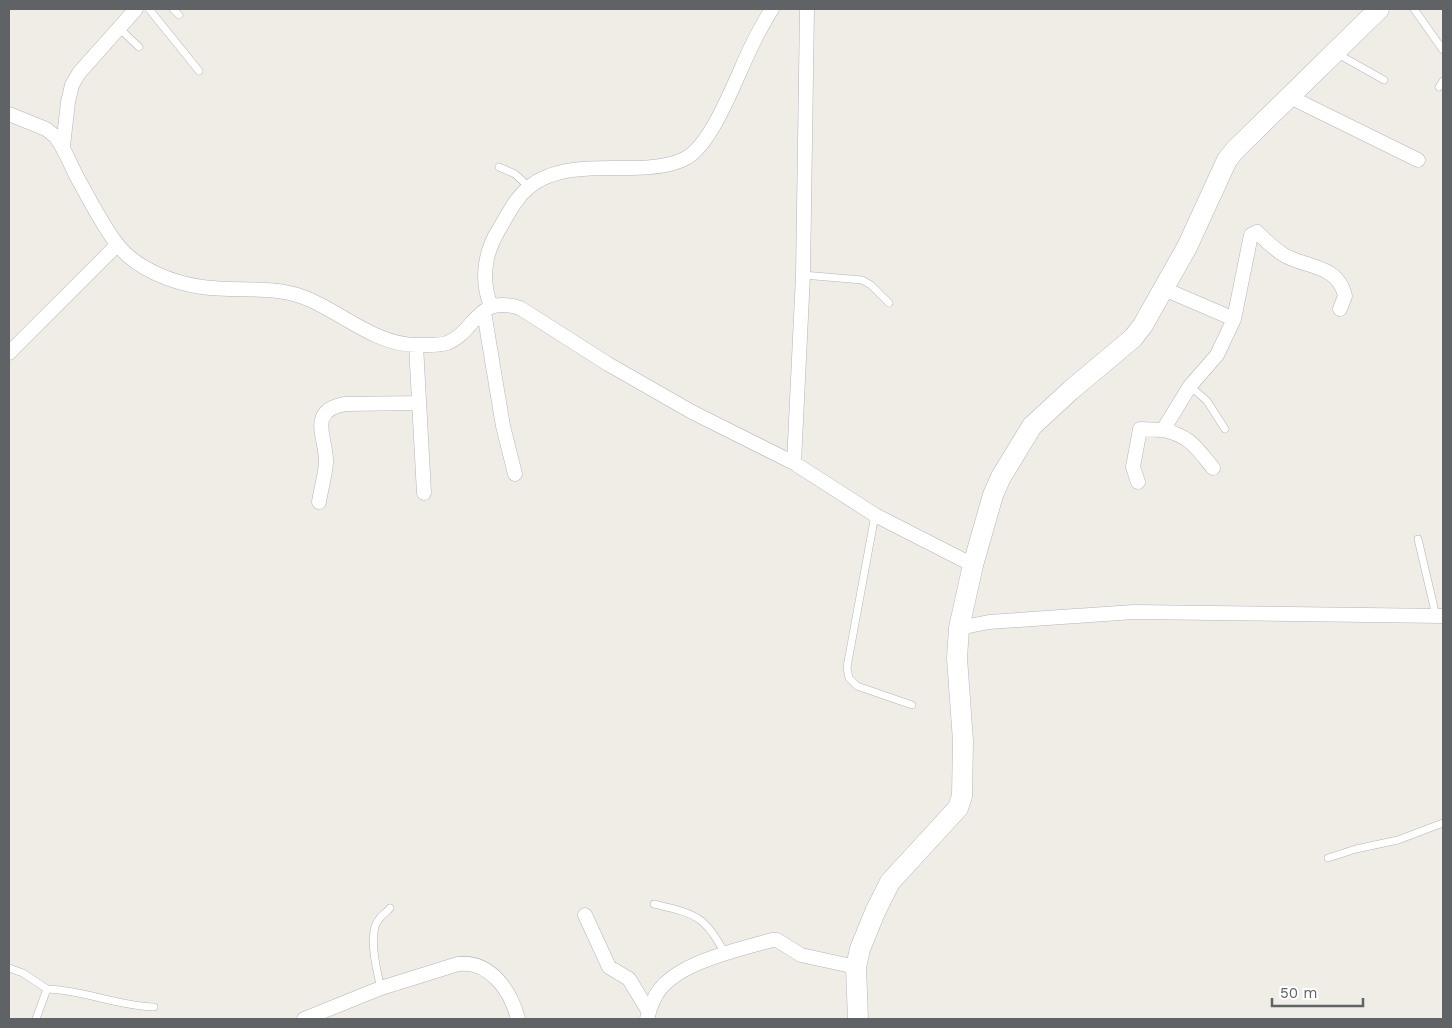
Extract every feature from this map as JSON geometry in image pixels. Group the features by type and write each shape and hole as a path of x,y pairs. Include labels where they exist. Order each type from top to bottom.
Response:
{"street":[{"path":"63,146 72,85 80,73 136,9"},
{"path":"515,474 503,426 484,290 485,268 490,244 511,208 528,187 547,176 569,171 644,168 669,164 686,158 696,150 706,138 752,44 772,9"},
{"path":"794,463 803,275 807,9"},
{"path":"858,1019 856,967 866,933 890,882 955,812 962,796 963,741 956,658 959,628 973,565 993,494 1001,477 1032,426 1071,390 1133,338 1144,325 1187,247 1228,160 1252,132 1378,9"},
{"path":"1290,97 1418,160"},
{"path":"9,114 46,129 63,146 78,179 117,245 152,271 185,285 207,288 289,292 320,304 374,334 391,341 416,345 449,342 488,309 510,305 520,308 608,364 692,412 794,463 875,515 973,565"},
{"path":"1162,430 1190,386 1217,355 1234,319 1251,235 1257,232 1282,254 1293,260 1314,264 1336,277 1345,296 1340,309"},
{"path":"9,353 117,245"},
{"path":"1164,289 1234,319"},
{"path":"416,345 417,403 424,493"},
{"path":"319,502 326,462 320,424 327,411 334,406 345,404 417,403"},
{"path":"1138,482 1133,467 1138,434 1140,429 1144,428 1180,434 1193,443 1213,468"},
{"path":"959,628 989,622 1134,612 1440,616"},
{"path":"585,915 609,967 629,979 648,1016"},
{"path":"648,1016 655,996 666,983 682,971 725,954 777,940 801,956 856,967"},
{"path":"304,1019 381,988 470,962 480,965 490,972 504,988 512,1000 518,1019"}],"lane":[{"path":"149,9 199,71"},
{"path":"173,9 179,15"},
{"path":"1414,9 1443,50"},
{"path":"119,28 138,47"},
{"path":"1336,52 1384,80"},
{"path":"499,168 515,174 528,187"},
{"path":"803,275 862,280 871,285 889,303"},
{"path":"1190,386 1207,402 1225,429"},
{"path":"875,515 847,667 849,678 857,686 912,704"},
{"path":"1418,540 1440,616"},
{"path":"1328,858 1356,849 1398,840 1443,823"},
{"path":"654,904 695,915 708,925 725,954"},
{"path":"381,988 375,966 374,929 378,919 390,908"},
{"path":"9,968 23,973 47,989 70,990 118,1004 154,1007"},
{"path":"36,1019 47,989"}]}
